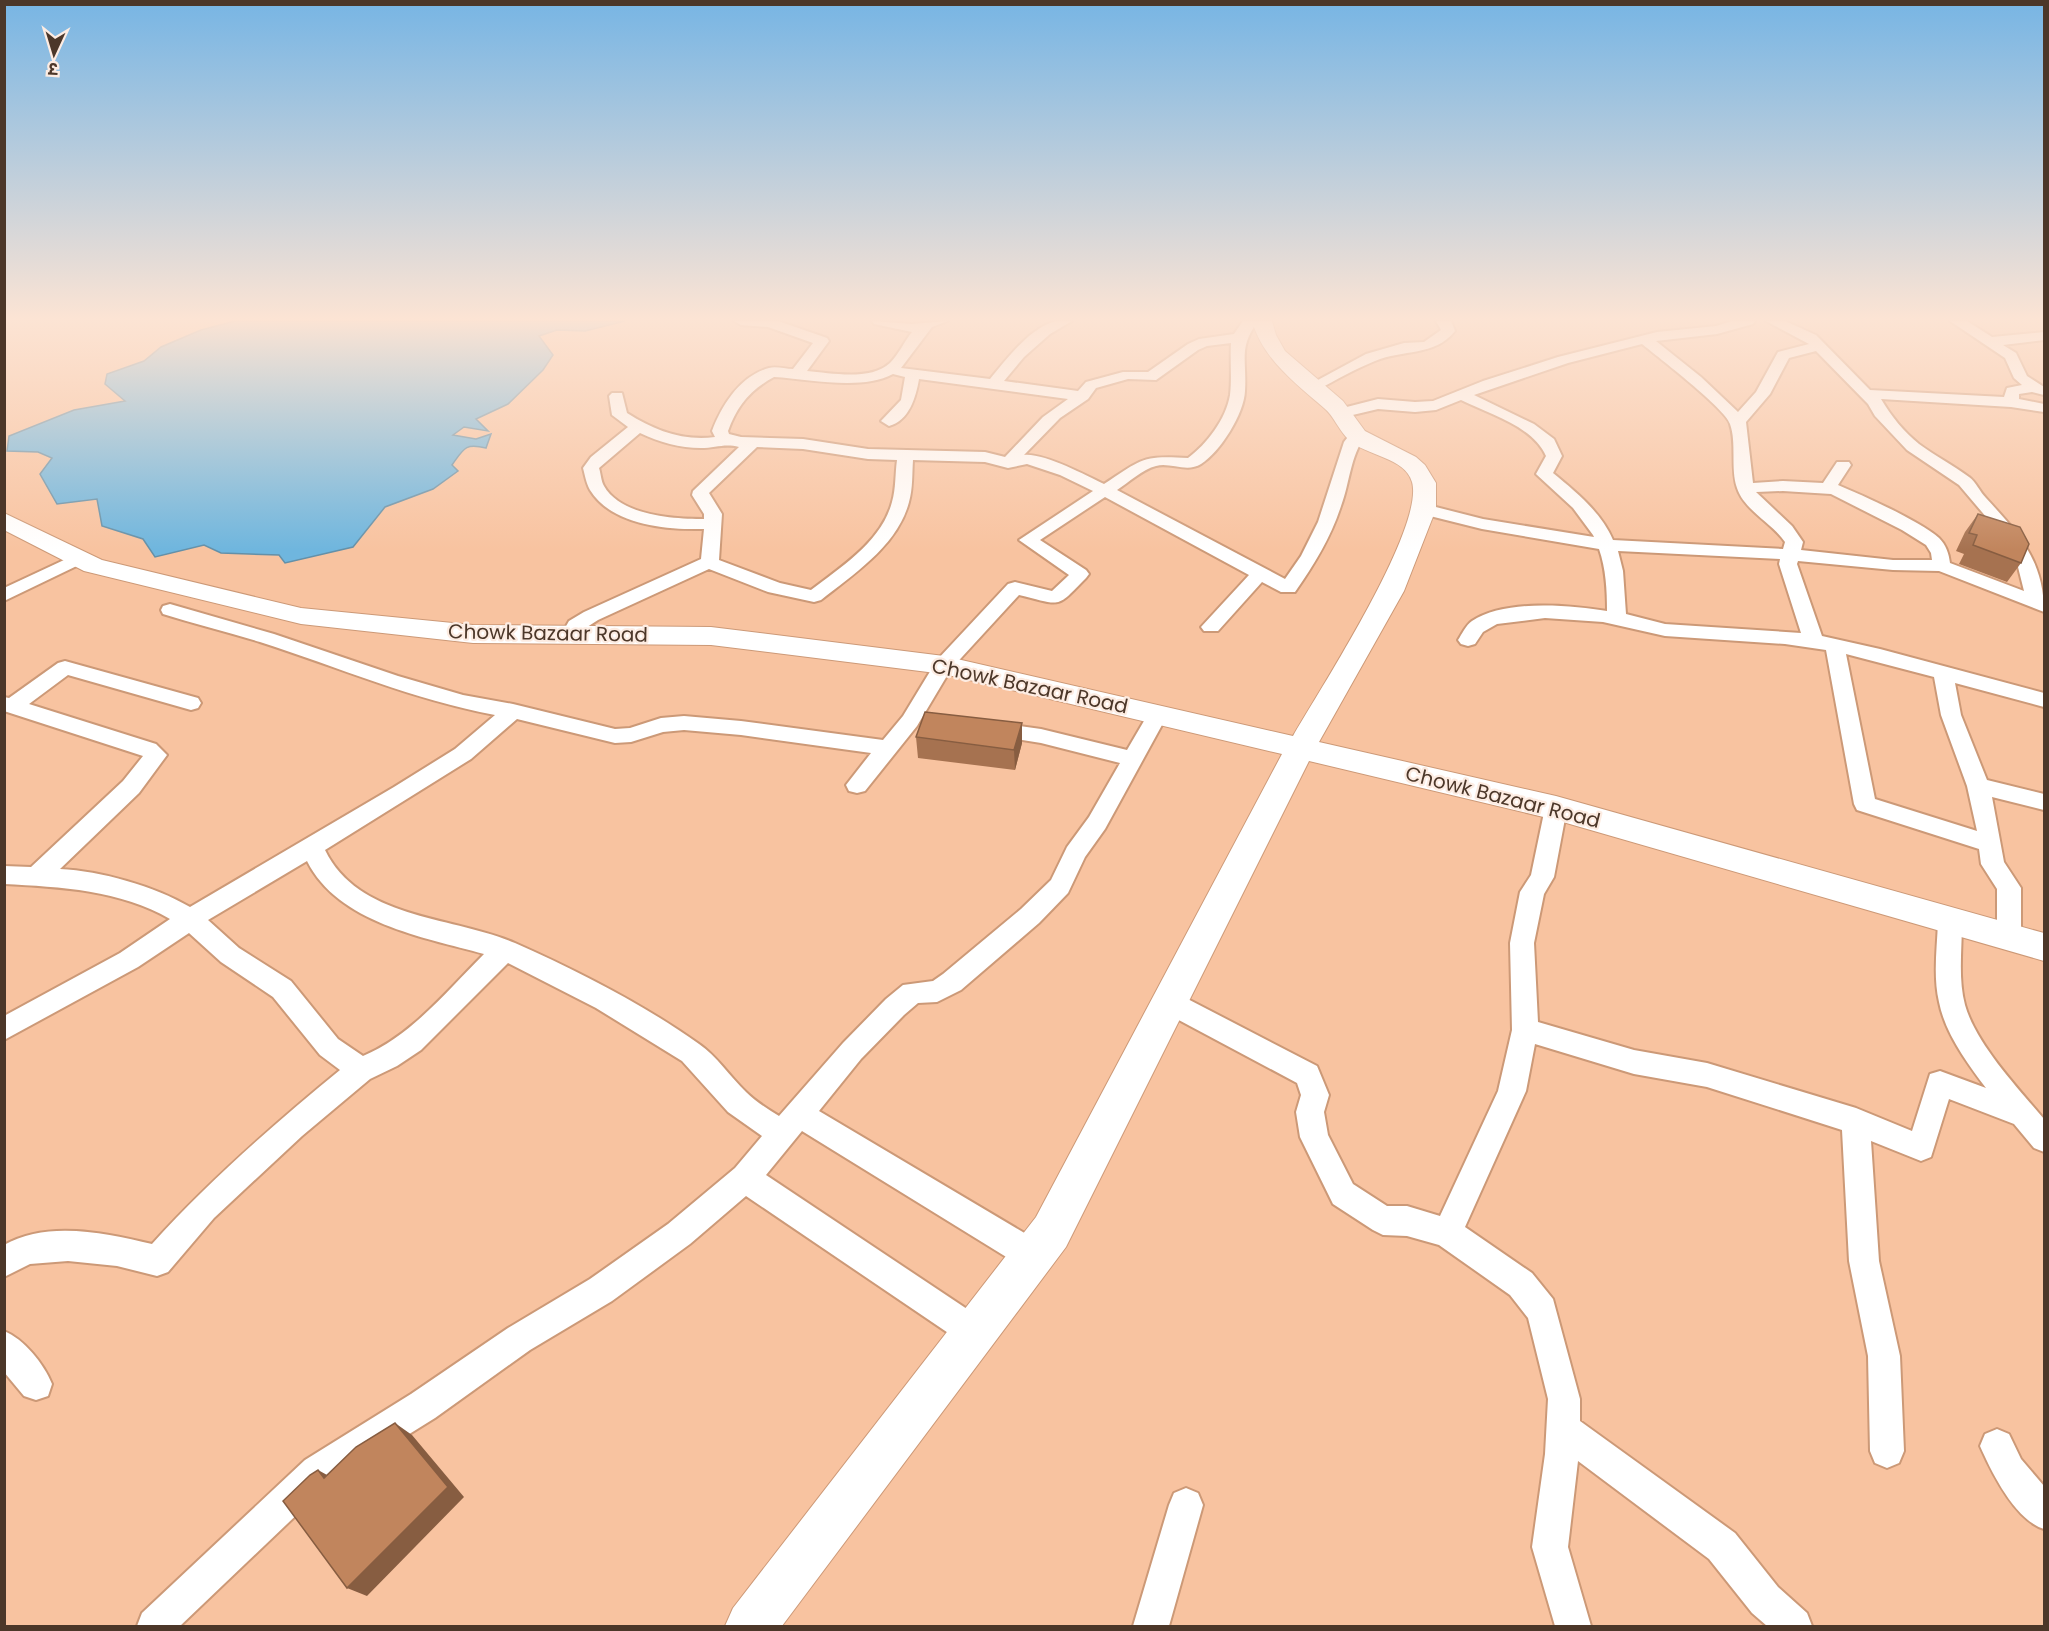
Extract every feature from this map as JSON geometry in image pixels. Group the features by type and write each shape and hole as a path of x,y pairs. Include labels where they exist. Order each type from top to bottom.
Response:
{"main road":[{"path":"751,1626 1050,1232 1301,747 1391,591 1425,509 1424,483 1418,470 1408,462 1358,436 1335,406 1324,397"},
{"name":"Chowk Bazaar Road","path":"4,520 93,566 301,616 473,634 711,636 944,665 1556,808 2044,947"}],"street":[{"path":"617,397 620,415 637,428 674,440 701,443 728,439 740,442 803,444 868,454 985,457 1008,463 1028,459 1066,472 1106,491 1288,588 1320,540 1336,497 1350,444 1358,436"},
{"path":"728,439 720,431 729,408 740,397"},
{"path":"890,421 908,401 909,397"},
{"path":"1008,463 1046,423 1066,406 1081,397"},
{"path":"857,785 910,721 944,665 1015,588 1056,598 1080,573 1028,540 1139,468 1157,460 1192,463 1217,439 1237,397"},
{"path":"1340,413 1378,404 1415,407 1436,405 1457,397"},
{"path":"1466,397 1528,427 1548,442 1554,456 1544,474 1594,521 1608,545 1615,566 1617,618"},
{"path":"1714,397 1738,421 1744,488 1754,501 1786,530 1794,542 1788,564 1813,641"},
{"path":"1738,421 1759,397"},
{"path":"1870,397 1875,402 1880,413 1913,447 1965,482 1972,494 2011,535 2024,555 2039,603"},
{"path":"1922,397 2011,402 2044,408"},
{"path":"2011,397 2011,402"},
{"path":"637,428 597,460 591,468 597,490 607,499 630,512 689,525 713,524"},
{"path":"709,562 712,553 713,514 700,495 701,491 753,442"},
{"path":"571,635 576,625 591,616 709,562 775,588 814,596 861,558 889,525 898,510 903,490 904,455"},
{"path":"1828,488 1843,465"},
{"path":"1744,488 1783,486 1828,488 1908,526 1934,542 1940,553 1941,566"},
{"path":"1425,509 1482,524 1608,545 1893,565 1941,566 2039,603"},
{"path":"4,595 79,558"},
{"path":"1211,627 1260,574"},
{"path":"170,610 267,638 462,702 513,711 615,736 631,735 661,725 684,723 741,728 888,748"},
{"path":"1468,640 1477,626 1488,620 1505,615 1561,612 1617,618 1664,630 1813,641 1835,645 2044,700"},
{"path":"1835,645 1838,678 1862,770 1865,804 1991,844"},
{"path":"8,705 65,668 191,704"},
{"path":"1943,674 1951,715 1978,786 1988,821 1993,864 2009,888 2009,938"},
{"path":"8,705 148,749 156,755 131,787 37,876"},
{"path":"4,1029 129,960 190,919 463,754 513,711"},
{"path":"155,1626 317,1473 423,1406 519,1339 601,1290 679,1234 745,1178 852,1051 895,1007 912,993 937,991 952,982 1030,916 1059,886 1075,853 1097,823 1158,714"},
{"path":"910,721 931,723"},
{"path":"974,726 1041,736 1134,759"},
{"path":"1978,786 2044,802"},
{"path":"1447,1233 1512,1091 1525,1030 1522,942 1532,892 1542,877 1556,808"},
{"path":"312,847 326,873 347,892 377,910 505,950 605,1000 691,1053 738,1103 789,1123 1032,1256"},
{"path":"4,875 77,879 157,900 190,919 230,955 282,989 329,1047 360,1070"},
{"path":"1950,922 1949,980 1952,1007 1968,1039 2022,1114 2044,1139"},
{"path":"4,1262 26,1249 68,1246 117,1251 157,1261 204,1208 360,1070 387,1058 412,1042 505,950"},
{"path":"1169,1002 1307,1075 1315,1095 1310,1112 1314,1137 1343,1194 1383,1220 1407,1221 1447,1233 1521,1284 1542,1310 1564,1399 1563,1430 1550,1547 1573,1626"},
{"path":"1525,1030 1634,1062 1707,1075 1856,1121 1921,1148 1940,1083 2022,1114"},
{"path":"1856,1121 1864,1260 1884,1356 1887,1451"},
{"path":"745,1178 974,1332"},
{"path":"4,1347 36,1384"},
{"path":"1563,1430 1722,1546 1764,1600 1794,1626"},
{"path":"1997,1446 2009,1472 2044,1512"},
{"path":"1152,1626 1186,1505"}],"water":[{"path":"120,397 515,397 508,404 476,419 488,431 464,427 453,435 476,439 491,434 486,448 474,446 466,448 452,465 458,471 433,489 385,507 353,547 285,563 279,555 221,553 204,545 155,557 143,539 102,526 97,499 57,504 40,474 52,458 38,452 7,451 9,436 74,410 125,401"}],"building":[{"path":"1978,514 2020,527 2029,544 2021,563 1973,545 1977,535 1969,533"},
{"path":"925,712 1022,723 1014,750 916,737"},
{"path":"395,1423 448,1487 347,1588 283,1501 310,1475 318,1470 324,1478 356,1447"}]}
